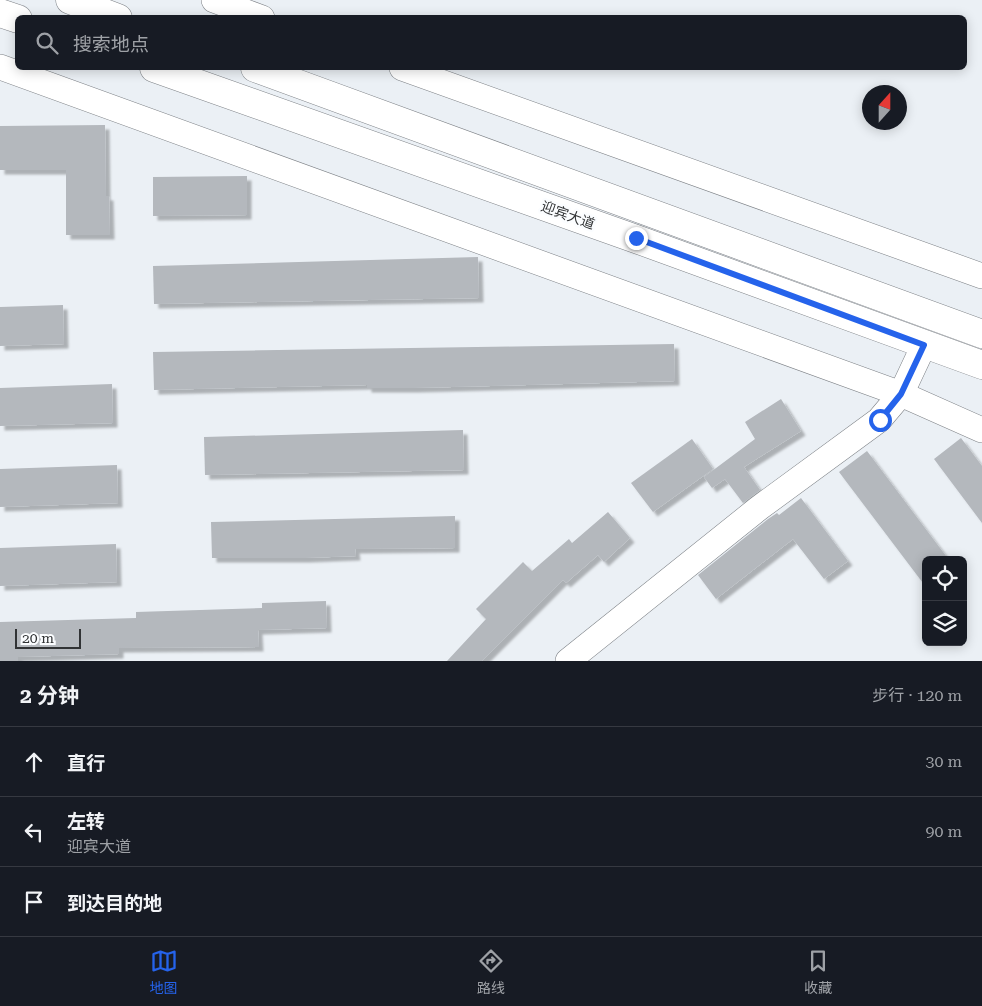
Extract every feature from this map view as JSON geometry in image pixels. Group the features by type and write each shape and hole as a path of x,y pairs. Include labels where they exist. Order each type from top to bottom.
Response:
{"main road":[{"path":"70,0 110,15"},
{"path":"0,13 15,18"},
{"name":"迎宾大道","path":"160,70 636,238 982,365"},
{"path":"260,70 982,334"}],"street":[{"path":"214,0 254,15"},
{"path":"0,68 901,394 982,430"},
{"path":"408,70 982,276"},
{"path":"568,661 759,508 880,420 901,394 924,345"}],"building":[{"path":"105,125 106,196 109,196 110,235 66,235 66,170 0,170 0,126"},
{"path":"247,176 247,215 153,216 153,177"},
{"path":"478,257 479,298 154,304 153,266"},
{"path":"63,305 64,344 0,346 0,307"},
{"path":"674,344 675,381 413,388 367,388 367,385 154,390 153,352"},
{"path":"112,384 113,423 0,426 0,388"},
{"path":"781,399 801,431 744,467 760,490 743,503 725,479 712,488 704,477 755,439 745,422"},
{"path":"463,430 464,470 205,475 204,437"},
{"path":"961,438 982,466 982,523 934,459"},
{"path":"692,439 713,469 653,512 631,483"},
{"path":"867,451 946,556 922,556 922,582 839,472"},
{"path":"117,465 118,503 0,507 0,469"},
{"path":"801,498 848,561 824,579 793,539 716,599 698,575 768,519 777,513 779,515"},
{"path":"608,512 630,538 604,562 598,555 566,583 563,580 482,661 447,661 486,619 476,609 523,562 532,571 569,539 572,543"},
{"path":"455,516 455,548 355,549 356,556 212,558 211,522"},
{"path":"116,544 117,582 0,586 0,548"},
{"path":"326,601 327,628 258,630 259,647 119,648 119,654 18,657 18,661 0,661 0,622 136,618 136,612 262,608 262,603"}],"route":[{"path":"636,238 924,345 901,394 880,420"}]}
